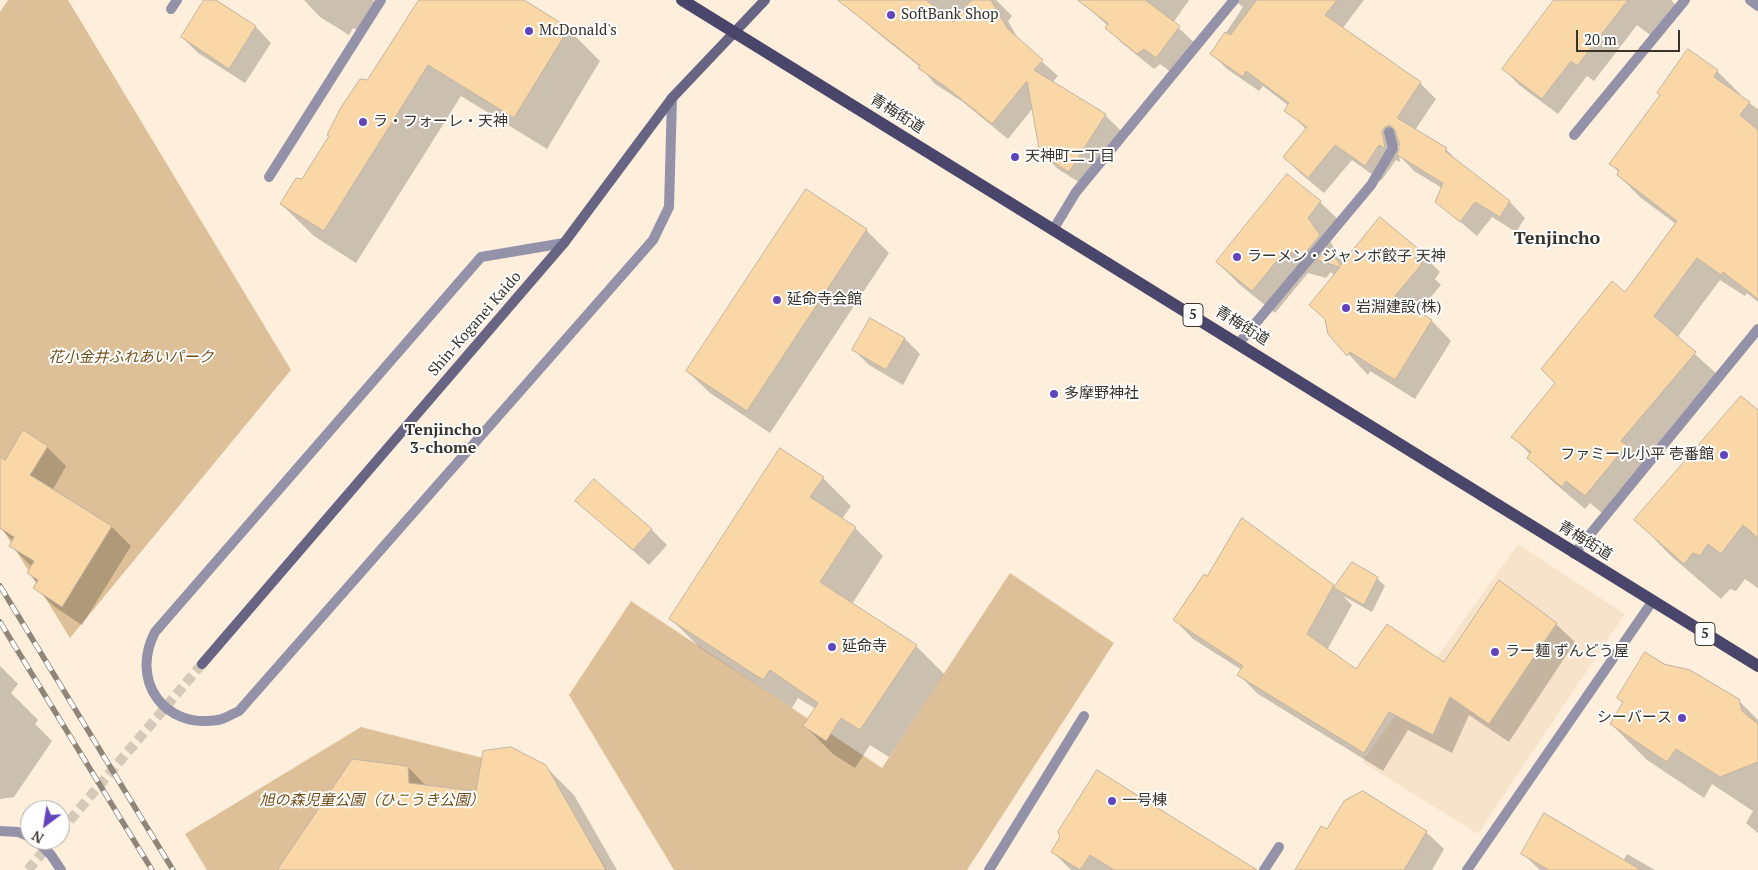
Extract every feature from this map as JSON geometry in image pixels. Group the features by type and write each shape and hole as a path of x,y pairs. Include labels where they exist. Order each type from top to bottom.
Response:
{"main road":[{"name":"青梅街道","path":"682,0 1239,343 1574,554 1758,666"},
{"name":"Shin-Koganei Kaido","path":"202,664 564,243 672,98 765,0"}],"street":[{"path":"268,178 381,0"},
{"path":"1053,230 1076,192 1234,0"},
{"path":"1574,135 1685,0"},
{"path":"1750,0 1758,6"},
{"path":"564,243 481,257 155,632 148,645 146,658 147,680 155,696 166,708 178,716 202,722 220,720 239,711 653,240 669,207 672,98"},
{"path":"1239,343 1371,185 1393,148 1389,132"},
{"path":"1574,554 1758,329"},
{"path":"1467,870 1652,602"},
{"path":"989,870 1084,716"},
{"path":"0,831 20,833"},
{"path":"1264,870 1279,847"},
{"path":"46,850 61,870"}],"shaded area":[{"path":"1518,544 1625,614 1478,834 1362,762"}],"green space":[{"name":"花小金井ふれあいパーク","path":"8,0 68,0 291,370 70,638 0,525 0,12"},
{"path":"1010,573 1114,643 967,870 674,870 569,695 631,601 882,768"},
{"name":"旭の森児童公園（ひこうき公園）","path":"361,727 550,775 607,870 207,870 185,834"}],"building":[{"path":"204,0 216,0 256,26 229,69 181,37"},
{"path":"419,0 524,0 569,28 514,118 428,65 324,231 280,204 296,178 302,179 329,136 327,135 340,109 360,79 367,80"},
{"path":"838,0 926,0 954,22 971,0 991,0 1007,28 1043,60 1034,70 1106,114 1069,172 1040,154 1027,81 992,124 946,87 918,68 920,66"},
{"path":"1078,0 1145,0 1180,26 1156,58 1144,49 1137,54 1105,28 1108,24"},
{"path":"1257,0 1337,0 1325,15 1421,82 1397,118 1447,148 1445,151 1510,201 1500,217 1475,202 1460,222 1435,202 1443,183 1397,155 1400,146 1395,130 1390,125 1382,131 1385,148 1379,145 1365,166 1335,145 1308,178 1283,157 1307,127 1284,111 1289,103 1246,71 1243,77 1210,54 1225,32 1230,35"},
{"path":"1554,0 1628,0 1577,66 1571,61 1542,99 1502,69"},
{"path":"1688,49 1718,70 1714,77 1750,102 1740,115 1758,130 1758,299 1723,272 1721,275 1697,258 1654,316 1696,352 1621,441 1627,445 1585,496 1566,481 1562,487 1527,458 1531,452 1511,437 1555,383 1541,369 1612,281 1625,292 1677,221 1617,175 1619,170 1609,164 1660,95 1657,93"},
{"path":"1287,174 1321,201 1308,218 1320,235 1303,256 1285,251 1252,291 1216,262"},
{"name":"延命寺会館","path":"806,189 867,229 747,411 686,371"},
{"path":"1380,217 1421,251 1415,258 1422,264 1395,296 1432,320 1395,380 1350,352 1347,356 1328,334 1325,319 1309,305 1340,267 1317,260 1328,247 1340,265"},
{"path":"870,318 905,338 886,370 852,350"},
{"name":"ファミール小平 壱番館","path":"1741,396 1758,410 1758,538 1743,525 1721,554 1708,544 1700,556 1693,553 1684,564 1634,520"},
{"path":"23,430 48,446 30,475 112,526 62,607 33,588 38,580 27,573 34,561 9,546 14,537 0,528 0,457 5,460"},
{"path":"780,448 824,477 810,497 856,527 820,582 917,645 860,730 841,718 826,741 803,726 818,703 770,670 763,680 669,619"},
{"path":"594,479 652,529 633,550 575,501"},
{"path":"1242,518 1334,585 1307,634 1356,669 1387,624 1444,662 1499,580 1557,623 1489,724 1450,697 1433,735 1389,712 1364,753 1237,675 1243,666 1173,620 1204,574 1207,576"},
{"path":"1352,562 1378,577 1364,605 1334,588"},
{"name":"シーバース","path":"1645,652 1664,664 1690,670 1739,699 1742,711 1758,724 1758,762 1720,777 1676,749 1667,762 1610,724 1623,702 1617,698"},
{"name":"旭の森児童公園（ひこうき公園）","path":"511,747 546,765 606,870 277,870 352,759 408,766 409,783 476,791 483,751"},
{"name":"一号棟","path":"1097,770 1257,870 1114,870 1090,855 1080,870 1051,852 1060,837 1058,832"},
{"path":"1363,791 1427,831 1404,870 1295,870 1321,826 1327,829 1344,801"},
{"path":"1544,813 1641,870 1549,870 1521,854"}],"tunnel":[{"path":"70,820 202,664"},
{"path":"28,870 45,850"}],"railway":[{"path":"0,586 173,870"},
{"path":"0,622 152,870"}],"place":[{"name":"SoftBank Shop","path":"891,15"},
{"name":"McDonald's","path":"529,31"},
{"name":"ラ・フォーレ・天神","path":"363,122"},
{"name":"天神町二丁目","path":"1015,157"},
{"name":"ラーメン・ジャンボ餃子 天神","path":"1237,257"},
{"name":"延命寺会館","path":"777,300"},
{"name":"岩淵建設(株)","path":"1346,308"},
{"name":"多摩野神社","path":"1054,394"},
{"name":"ファミール小平 壱番館","path":"1724,455"},
{"name":"延命寺","path":"832,647"},
{"name":"ラー麺 ずんどう屋","path":"1495,652"},
{"name":"シーバース","path":"1682,718"},
{"name":"一号棟","path":"1112,801"}],"district":[{"name":"Tenjincho","path":"1557,239"},
{"name":"Tenjincho 3-chome","path":"443,439"}]}
